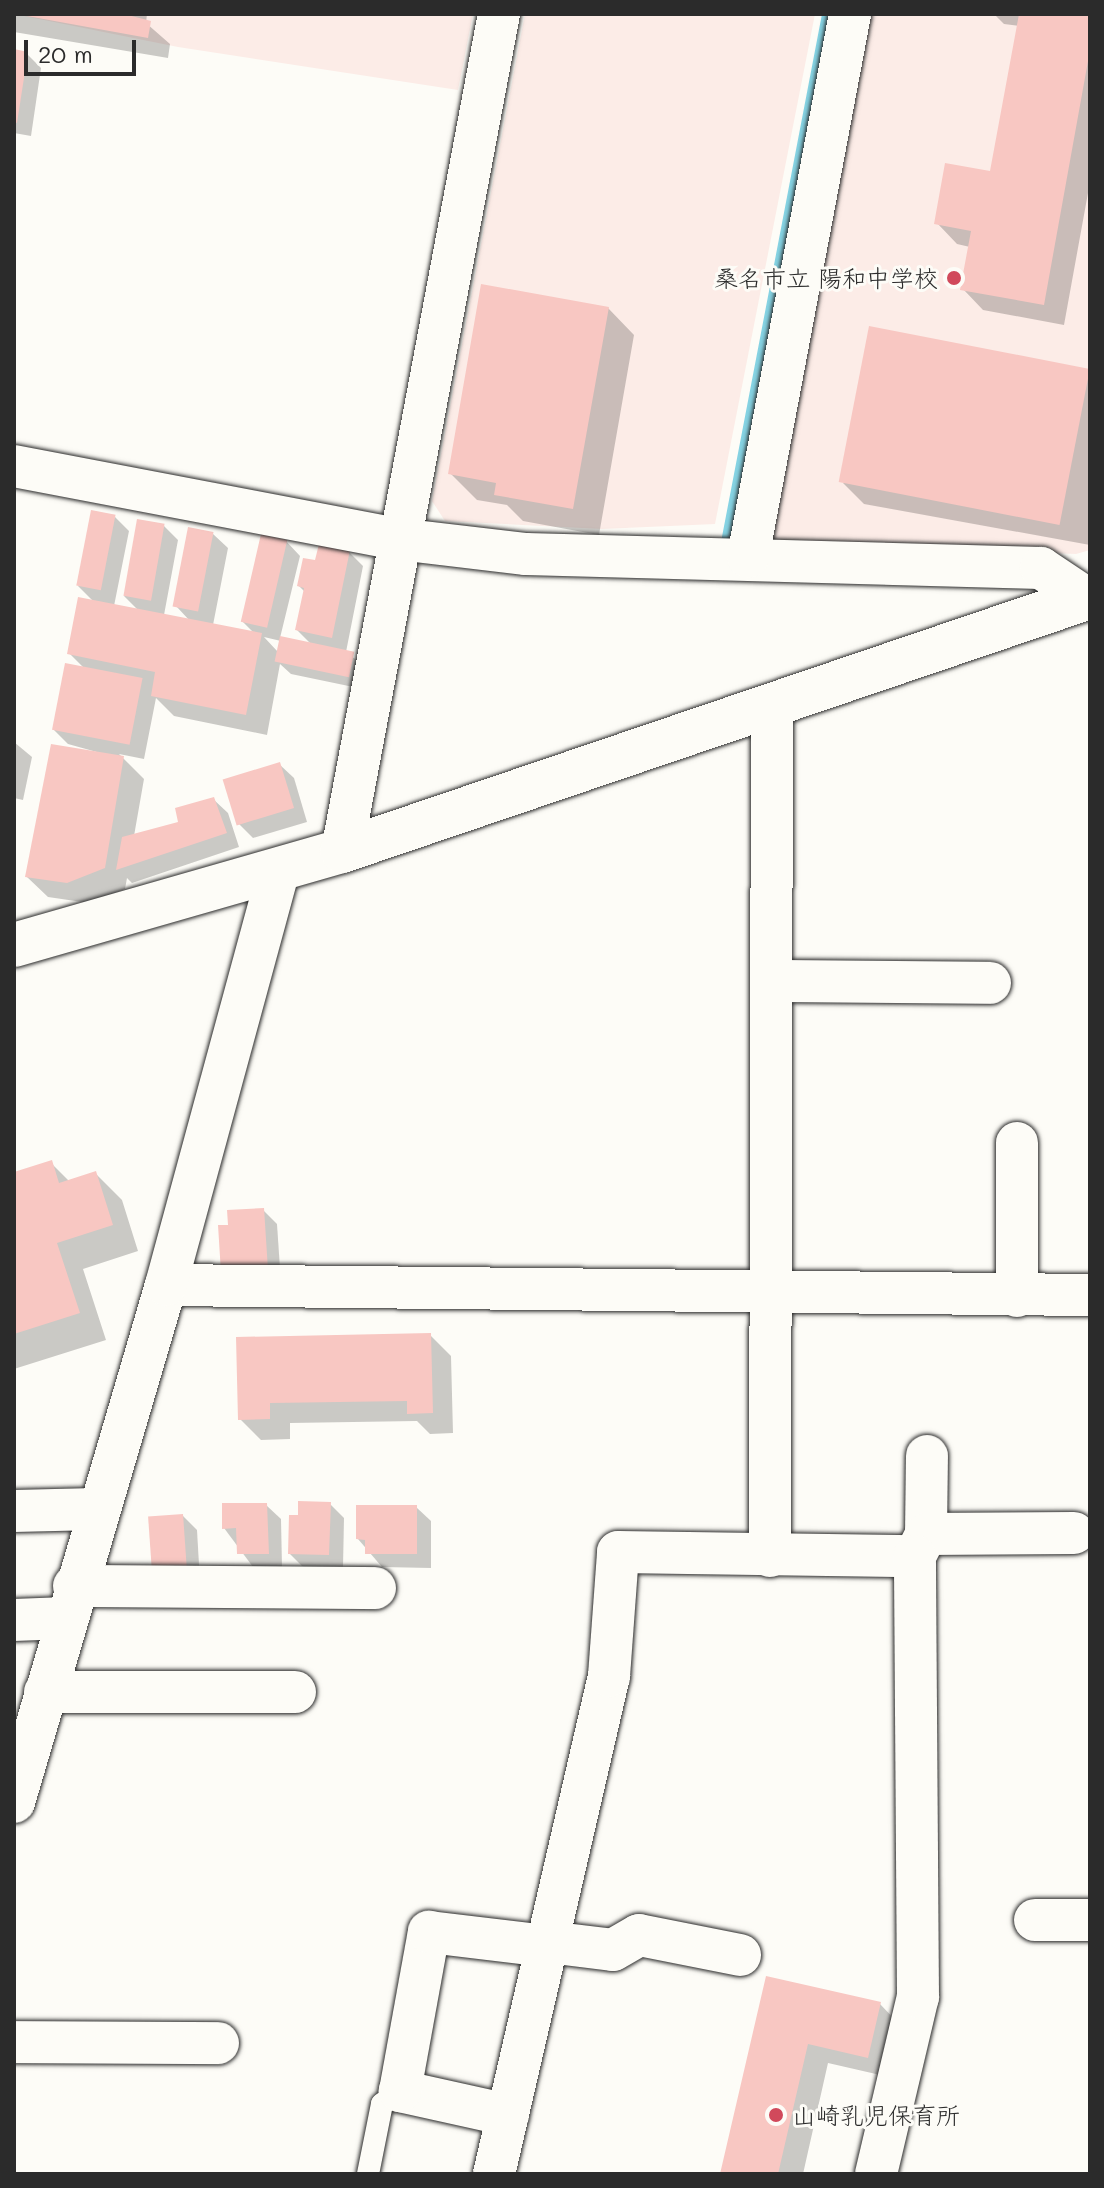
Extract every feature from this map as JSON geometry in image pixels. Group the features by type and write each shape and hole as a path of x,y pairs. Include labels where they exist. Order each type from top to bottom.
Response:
{"street":[{"path":"342,851 398,539 499,14"},
{"path":"748,557 850,14"},
{"path":"14,466 398,539 526,554 748,557 1041,568 1088,598"},
{"path":"14,945 342,851 1088,598"},
{"path":"770,1556 774,1293 772,706"},
{"path":"14,1802 96,1509 166,1285 279,870"},
{"path":"774,981 990,983"},
{"path":"1017,1143 1017,1296"},
{"path":"166,1285 1090,1295"},
{"path":"876,2174 918,1997 920,1545 927,1456"},
{"path":"14,1511 96,1509"},
{"path":"494,2174 609,1676 618,1552 770,1556 1074,1533"},
{"path":"14,1620 70,1602 375,1588"},
{"path":"45,1692 295,1692"},
{"path":"1035,1920 1090,1920"},
{"path":"508,2115 400,2091 429,1932 613,1950 639,1935 740,1955"},
{"path":"14,2042 218,2043"}],"lane":[{"path":"368,2174 382,2104 400,2091"}],"shaded area":[{"path":"14,14 473,14 458,90 178,47"},
{"path":"525,14 815,14 715,524 602,529 445,521 432,501"},
{"name":"桑名市立 陽和中学校","path":"868,14 1090,14 1090,550 1076,554 767,542"}],"building":[{"path":"16,14 124,14 151,21 148,38"},
{"path":"1019,14 1090,14 1090,50 1044,305 960,290 971,231 934,224 945,163 990,171"},
{"path":"14,49 28,52 17,123 14,122"},
{"path":"481,284 609,307 573,509 494,495 496,483 448,474"},
{"path":"869,326 1090,369 1060,525 839,482"},
{"path":"91,510 116,515 101,590 76,586"},
{"path":"137,519 165,524 151,601 123,596"},
{"path":"188,527 214,532 198,611 173,607"},
{"path":"261,534 287,540 267,628 241,622"},
{"path":"319,544 350,550 332,638 295,630 304,588 297,586 303,558 315,560"},
{"path":"78,597 262,633 246,715 151,696 155,672 67,654"},
{"path":"280,636 354,652 349,677 275,661"},
{"path":"65,663 143,678 130,745 52,730"},
{"path":"51,744 124,756 105,868 67,883 25,877"},
{"path":"280,762 294,808 237,825 223,780"},
{"path":"214,797 227,833 116,870 122,837 178,822 175,808"},
{"path":"52,1160 59,1183 96,1171 113,1225 57,1243 80,1313 14,1334 14,1172"},
{"path":"264,1208 268,1270 221,1273 218,1225 228,1225 227,1210"},
{"path":"431,1333 433,1413 407,1414 407,1401 270,1403 270,1419 238,1420 236,1337"},
{"path":"298,1501 331,1502 329,1555 288,1554 289,1515 298,1515"},
{"path":"222,1503 267,1503 269,1554 237,1554 236,1528 222,1529"},
{"path":"356,1505 417,1505 417,1554 365,1554 365,1540 356,1539"},
{"path":"183,1514 187,1569 152,1571 148,1516"},
{"path":"766,1976 881,2002 868,2058 808,2044 778,2174 720,2174"}],"waterway":[{"path":"726,542 827,14"}],"place":[{"name":"桑名市立 陽和中学校","path":"954,278"},
{"name":"山崎乳児保育所","path":"776,2115"}]}
